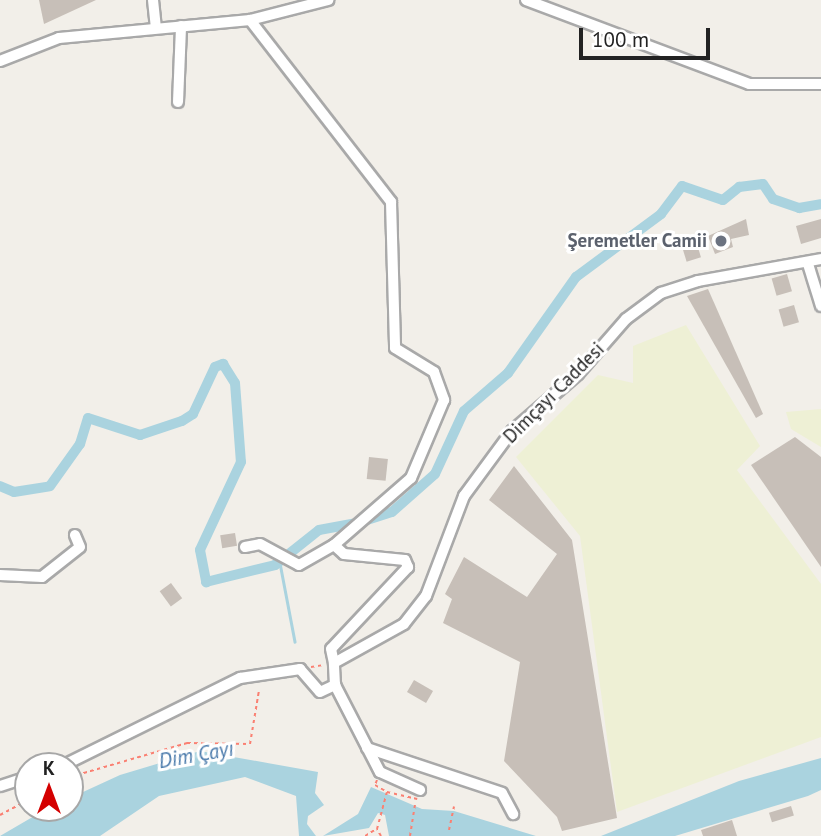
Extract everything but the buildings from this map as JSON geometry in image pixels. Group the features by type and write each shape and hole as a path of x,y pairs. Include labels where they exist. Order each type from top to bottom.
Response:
{"street":[{"path":"153,0 156,29"},
{"path":"0,61 59,38 250,20 328,0"},
{"path":"526,0 748,84 821,84"},
{"path":"245,547 260,544 282,559 299,565 334,545 365,521 411,478 444,400 434,372 395,348 391,202 250,20"},
{"path":"178,102 181,26"},
{"name":"Dimçayı Caddesi","path":"334,663 404,624 426,596 472,485 512,432 578,374 626,319 661,293 698,281 808,264 821,259"},
{"path":"808,264 821,306"},
{"path":"0,575 42,577 80,547 75,535"},
{"path":"334,545 344,554 405,560 408,568 331,649 335,685 380,772 420,790"},
{"path":"84,755 240,678 300,670 320,692 335,685"},
{"path":"367,748 502,793 513,814"}],"path":[{"path":"300,670 334,663"},
{"path":"84,772 187,743 250,744 259,690"},
{"path":"380,772 375,785 415,803"},
{"path":"410,836 415,803 420,790"},
{"path":"365,836 377,829 387,792"},
{"path":"449,830 454,807"},
{"path":"377,829 382,836"}],"green space":[{"path":"686,325 760,446 737,470 821,584 821,737 617,812 580,536 516,457 598,375 633,383 633,346"},
{"path":"821,409 821,447 791,429 786,412"}],"water":[{"name":"Dim Çayı","path":"200,751 318,772 315,793 324,805 308,816 307,824 316,836 299,836 296,796 245,777 159,796 100,836 0,836 24,822 84,822 84,792 120,775"},
{"path":"821,758 821,790 808,796 675,836 601,836 739,781"},
{"path":"371,787 422,809 454,811 536,836 389,836 385,815 378,813 369,828 323,836 358,814"}],"waterway":[{"path":"367,520 392,512 435,474 464,411 508,373 576,277 661,214 682,186 723,200 739,187 763,184 773,199 799,208 821,204"},
{"path":"0,486 14,492 50,486 80,444 88,418 140,435 182,421 193,414 215,367 223,364 235,383 241,462 200,550 206,582 275,565 319,530 362,522"},
{"path":"280,563 295,642"}],"place":[{"name":"Şeremetler Camii","path":"721,241"}]}
